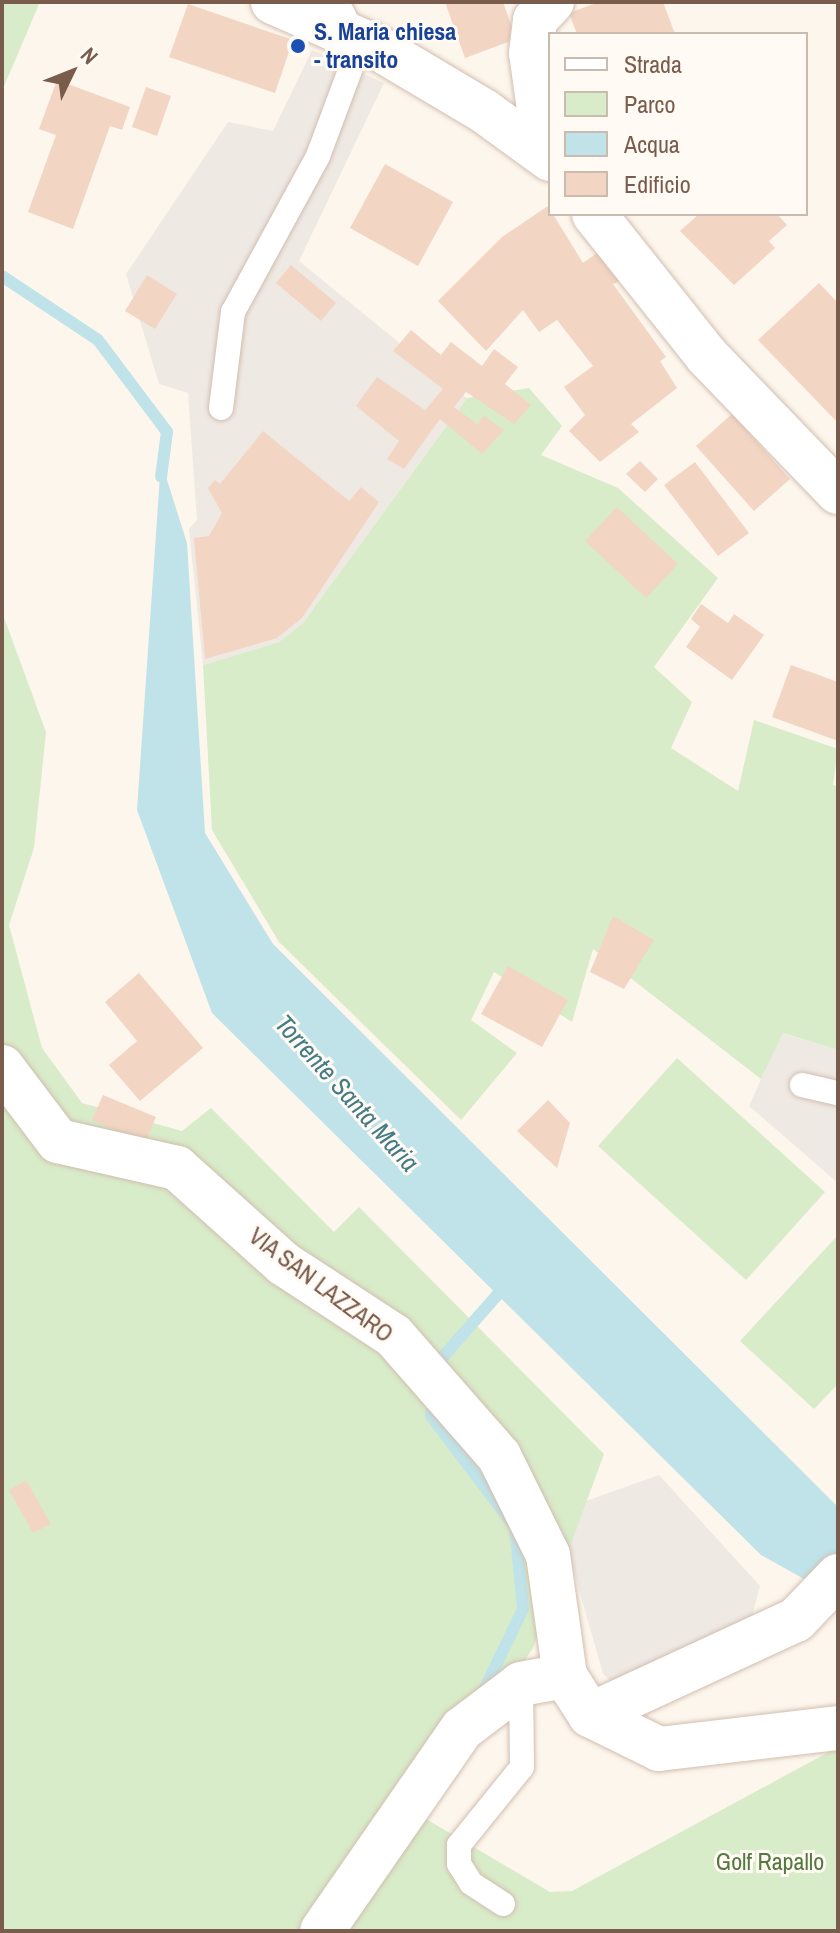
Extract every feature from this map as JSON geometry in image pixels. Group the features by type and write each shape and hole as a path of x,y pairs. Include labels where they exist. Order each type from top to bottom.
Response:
{"street":[{"path":"273,2 351,27 484,111 547,156"},
{"path":"538,8 531,53 547,156"},
{"path":"596,216 707,356 838,492"},
{"name":"VIA SAN LAZZARO","path":"2,1067 58,1141 177,1168 284,1264 394,1336 499,1456 548,1555 565,1676 590,1715"},
{"path":"590,1715 796,1620 838,1576"},
{"path":"322,1931 462,1729 521,1684 565,1676"},
{"path":"590,1715 659,1749 838,1728"}],"lane":[{"path":"221,408 233,312 318,156 351,27"},
{"path":"802,1085 838,1093"},
{"path":"503,1904 471,1883 459,1864 459,1845 522,1767 521,1684"}],"shaded area":[{"path":"312,50 384,83 299,261 467,398 303,623 279,642 203,665 189,529 197,520 188,393 159,384 126,274 228,122 273,131"},
{"path":"782,1033 838,1050 838,1183 749,1106"},
{"path":"659,1475 760,1586 751,1621 616,1686 603,1674 561,1526 583,1502"}],"green space":[{"path":"2,2 40,2 2,91"},
{"path":"529,388 562,426 541,455 618,488 718,578 654,667 692,702 671,748 738,791 754,720 838,749 833,785 838,787 838,1050 783,1033 761,1079 593,949 572,1022 494,972 471,1020 517,1053 461,1120 279,942 212,830 203,665 279,642 303,623 467,398"},
{"name":"Golf Rapallo","path":"2,612 46,732 34,848 9,925 42,1048 82,1103 182,1131 211,1108 334,1232 359,1207 604,1454 533,1648 421,1816 550,1892 572,1891 838,1747 838,1931 2,1931"},
{"path":"677,1058 825,1192 746,1280 598,1146"},
{"path":"838,1235 838,1384 814,1409 740,1341"}],"water":[{"name":"Torrente Santa Maria","path":"161,461 187,543 205,833 273,944 838,1507 838,1598 761,1555 212,1013 137,810"}],"building":[{"path":"445,2 503,2 516,39 465,58"},
{"path":"599,2 663,2 674,32 576,32 569,13"},
{"path":"188,4 293,40 275,93 169,57"},
{"path":"57,80 130,107 122,130 110,126 73,229 28,212 56,135 39,129"},
{"path":"146,87 171,96 157,136 132,127"},
{"path":"385,164 453,202 418,266 350,228"},
{"path":"548,206 548,216 554,216 583,263 600,251 620,281 613,284 666,357 660,361 677,388 631,424 639,432 600,462 569,431 585,415 564,387 593,366 557,320 539,332 523,310 486,351 438,301 502,237"},
{"path":"697,216 779,216 787,225 769,241 775,248 734,285 680,231"},
{"path":"291,265 336,303 321,321 276,283"},
{"path":"147,275 177,294 155,329 125,311"},
{"path":"819,283 838,303 838,423 758,340"},
{"path":"411,330 441,355 451,342 482,366 494,349 518,367 505,384 531,405 514,424 466,392 454,407 477,424 484,416 504,430 482,454 440,419 404,469 387,459 399,441 356,406 377,377 425,410 443,389 393,351"},
{"path":"732,414 790,479 754,511 696,446"},
{"path":"263,431 349,501 361,487 379,502 302,618 277,638 205,659 194,538 209,536 222,513 208,488 215,480 220,484"},
{"path":"640,461 658,479 645,492 626,474"},
{"path":"695,462 749,533 718,556 664,485"},
{"path":"617,507 678,564 646,598 585,541"},
{"path":"701,604 728,623 734,614 764,635 732,680 686,647 700,627 691,619"},
{"path":"791,665 838,682 838,741 772,717"},
{"path":"613,916 654,940 624,989 590,972"},
{"path":"508,966 568,1000 542,1047 481,1014"},
{"path":"139,973 203,1048 140,1101 109,1065 137,1041 105,1002"},
{"path":"103,1095 156,1117 145,1143 92,1120"},
{"path":"548,1100 570,1123 557,1168 517,1131"},
{"path":"26,1480 51,1524 33,1533 9,1490"}],"waterway":[{"path":"2,276 98,340 167,432 161,477"},
{"path":"440,1371 442,1358 506,1285"},
{"path":"435,1397 431,1416 515,1527 523,1609 485,1688"}],"place":[{"name":"S. Maria chiesa - transito","path":"298,46"}]}
